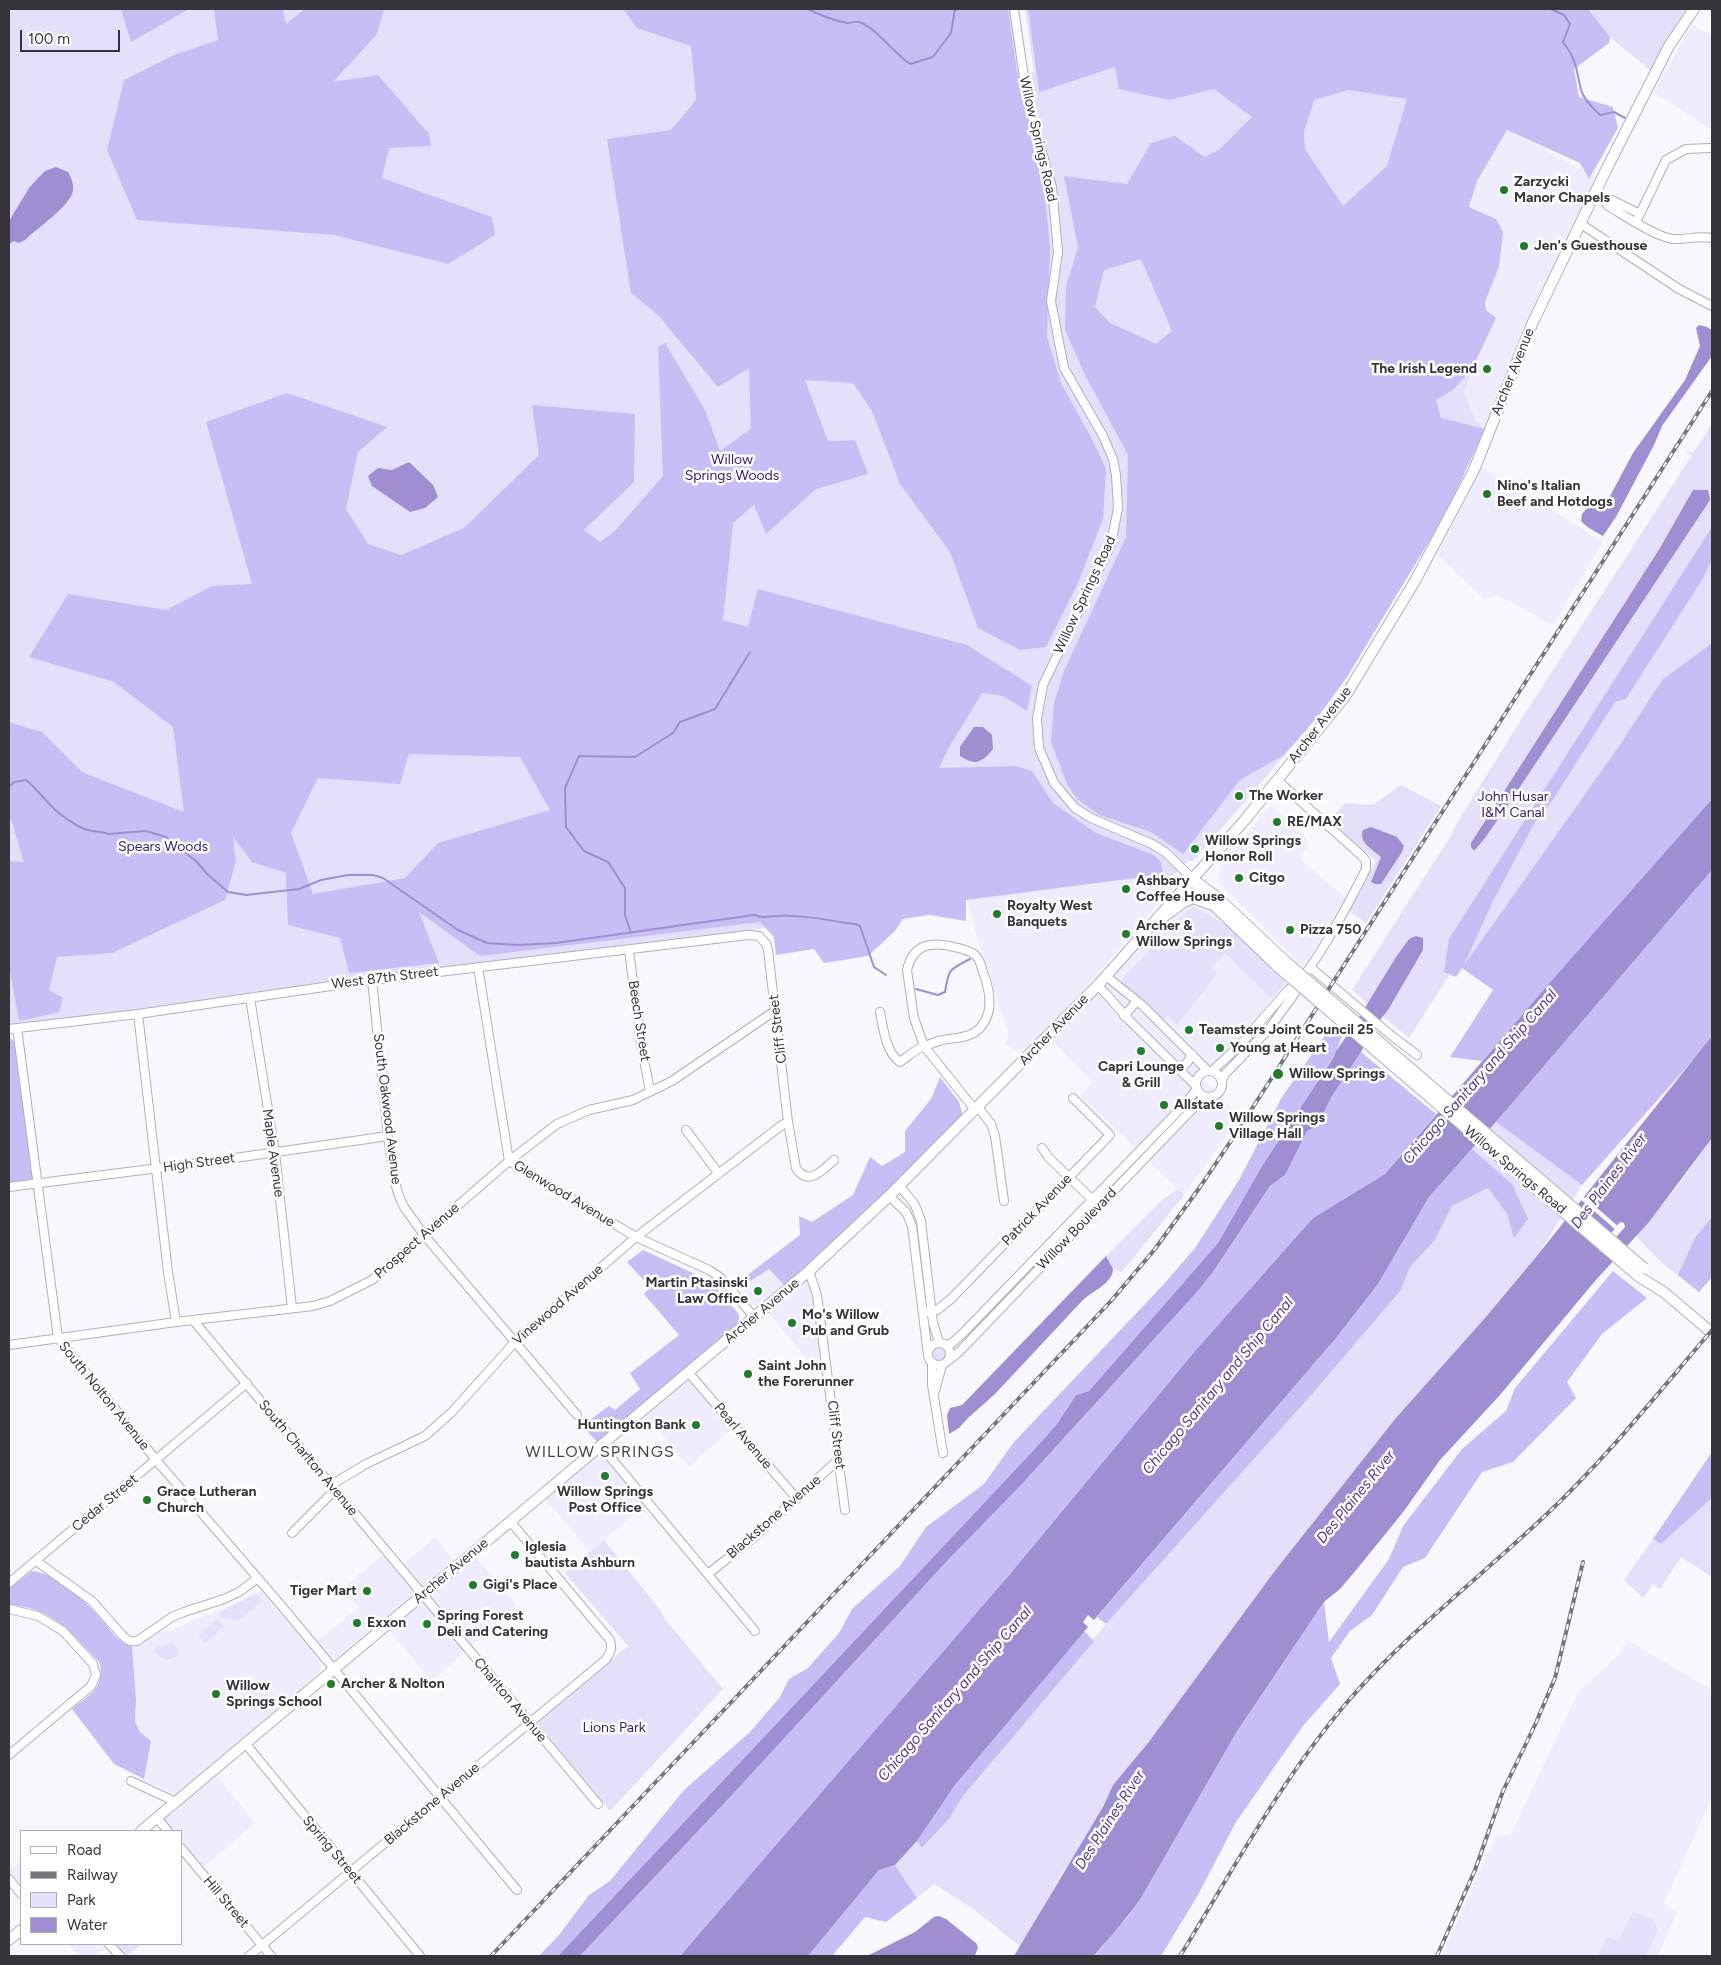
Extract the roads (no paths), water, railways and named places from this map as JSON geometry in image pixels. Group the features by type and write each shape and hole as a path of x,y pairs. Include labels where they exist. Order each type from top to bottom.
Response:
{"main road":[{"name":"Archer Avenue","path":"141,1830 335,1670 809,1271 890,1196 1098,985 1244,821 1346,695 1433,549 1474,470 1534,322 1593,196 1669,46 1694,9"},
{"name":"Willow Springs Road","path":"1193,879 1204,896 1213,905 1712,1333"},
{"name":"Willow Springs Road","path":"1193,879 1217,897 1282,964"},
{"path":"1154,923 1193,898 1213,905"},
{"path":"9,1940 20,1931"}],"street":[{"name":"Willow Springs Road","path":"1014,9 1025,84 1034,125 1052,187 1058,252 1051,301 1064,368 1103,436 1113,460 1118,490 1116,524 1111,544 1043,685 1037,719 1039,748 1054,783 1076,808 1091,818 1152,844 1165,852 1193,879"},
{"path":"1638,218 1666,160 1686,149 1712,148"},
{"path":"1593,196 1604,200 1612,200 1656,233 1674,239 1700,236 1712,238"},
{"path":"1581,224 1679,289 1712,306"},
{"path":"1196,1087 1197,1077 1210,1071 1238,1047 1290,988 1295,986 1310,967 1348,905 1367,865 1362,856 1277,780"},
{"name":"West 87th Street","path":"9,1029 138,1014 372,980 478,967 748,935 762,937"},
{"name":"Cliff Street","path":"762,937 768,950 788,1122 796,1168 799,1174 810,1177 816,1175 834,1160"},
{"path":"880,1012 889,1045 897,1061 900,1062 924,1046 966,1036 980,1028 986,1018 990,1000 988,986 980,962 972,953 944,945 932,944 919,949 908,962 906,970 917,1030 924,1046 991,1124 995,1136 1004,1202"},
{"name":"Beech Street","path":"628,950 641,1044 650,1091"},
{"name":"Glenwood Avenue","path":"478,967 509,1161 636,1237 709,1270 722,1278 754,1317"},
{"path":"1310,967 1417,1055"},
{"path":"1106,976 1137,1001 1210,1071 1220,1076 1222,1080"},
{"name":"South Oakwood Avenue","path":"372,980 388,1136 399,1196 404,1207 424,1235 577,1415"},
{"path":"1098,985 1124,1016 1206,1097 1215,1096 1219,1093 1225,1074 1268,1029 1295,992 1295,986"},
{"name":"Maple Avenue","path":"250,998 274,1153 292,1308"},
{"path":"1124,1016 1137,1001"},
{"name":"Prospect Avenue","path":"9,1345 176,1322 313,1306 330,1301 372,1280 509,1161 557,1124 589,1110 633,1100 686,1073 776,1010"},
{"path":"138,1014 155,1169 176,1322"},
{"name":"South Nolton Avenue","path":"17,1028 36,1184 58,1338 156,1460 258,1578 517,1890"},
{"path":"1178,1068 1187,1063 1192,1054"},
{"name":"Willow Boulevard","path":"947,1345 962,1334 1092,1199 1196,1087"},
{"name":"Willow Boulevard","path":"945,1363 960,1351 1200,1101 1206,1097"},
{"name":"Patrick Avenue","path":"923,1312 932,1311 951,1300 1110,1135 1073,1098"},
{"name":"Vinewood Avenue","path":"292,1534 333,1488 366,1464 425,1436 452,1412 514,1343 636,1237 788,1122"},
{"path":"686,1130 719,1174"},
{"name":"High Street","path":"9,1187 274,1153 388,1136"},
{"path":"1042,1148 1099,1206"},
{"path":"899,1186 915,1205 921,1221 936,1336 939,1342 947,1345 951,1351 935,1393"},
{"path":"890,1196 910,1218 928,1354 932,1362 931,1378 935,1393 943,1454"},
{"name":"Cliff Street","path":"809,1271 817,1294 845,1510"},
{"name":"South Charlton Avenue","path":"193,1320 423,1595"},
{"path":"928,1354 930,1348 939,1342"},
{"path":"932,1362 945,1363"},
{"name":"Pearl Avenue","path":"688,1372 797,1499"},
{"name":"Cedar Street","path":"11,1579 247,1383"},
{"path":"601,1446 755,1631"},
{"name":"Blackstone Avenue","path":"708,1574 797,1499 839,1459"},
{"name":"Blackstone Avenue","path":"249,1956 351,1873 608,1657 612,1644 510,1521"},
{"path":"36,1560 92,1601 126,1640 132,1641 137,1641 184,1612 209,1605 238,1592 258,1578"},
{"name":"Charlton Avenue","path":"423,1595 598,1804"},
{"path":"9,1609 38,1616 63,1631 93,1664 96,1675 92,1686 9,1755"},
{"name":"Spring Street","path":"245,1743 420,1956"},
{"path":"130,1781 176,1802"},
{"path":"157,1818 167,1830"},
{"name":"Hill Street","path":"182,1849 271,1956"},
{"path":"9,1879 20,1893"},
{"path":"110,1945 120,1956"}],"water":[{"path":"56,167 68,172 73,185 71,196 60,210 25,240 19,243 14,241 9,244 9,221 29,188 45,171"},
{"path":"1699,325 1712,330 1712,356 1662,426 1616,517 1603,536 1581,521 1582,514 1590,505 1603,504 1609,498 1633,453 1685,380 1700,346 1696,328"},
{"path":"409,462 433,485 438,497 425,508 410,512 372,486 368,476 378,468 392,470"},
{"path":"1693,490 1708,490 1710,500 1512,799 1474,851 1471,843 1660,548"},
{"path":"974,727 983,727 992,735 993,749 982,760 974,762 960,756 960,747"},
{"name":"Chicago Sanitary and Ship Canal","path":"1712,799 1712,870 1496,1122 1429,1197 1378,1284 1336,1338 1094,1620 1088,1615 1083,1622 1088,1627 955,1785 917,1841 895,1865 879,1870 808,1956 680,1956 1010,1574 1195,1351 1313,1218 1385,1174"},
{"path":"1371,827 1397,837 1404,846 1381,884 1371,882 1381,857 1364,842 1362,834 1363,830"},
{"path":"1416,936 1423,938 1423,950 1388,1010 1373,1029 1361,1052 1332,1096 1320,1120 1307,1131 1285,1175 1270,1186 1213,1272 1197,1292 1022,1484 948,1560 733,1794 580,1956 558,1956 1031,1453 1057,1424 1076,1395 1089,1391 1218,1243 1262,1166 1334,1057 1396,957 1409,939"},
{"name":"Des Plaines River","path":"1712,1036 1712,1138 1649,1222 1595,1281 1500,1395 1440,1460 1404,1511 1357,1569 1340,1589 1324,1602 1236,1733 1141,1898 1130,1913 1094,1956 1014,1956 1103,1807 1113,1785 1148,1743 1274,1572 1395,1419 1485,1318","holes":["1620,1222 1624,1223 1625,1227 1602,1253 1599,1251 1599,1248"]},
{"path":"1106,1256 1113,1269 1109,1279 1081,1302 995,1394 959,1428 949,1434 947,1415 950,1408 962,1405"},
{"path":"939,1916 946,1919 976,1943 978,1947 975,1956 867,1956 915,1932 934,1917"}],"waterway":[{"path":"808,9 837,21 847,23 858,22 865,25 910,64 933,57 951,33 955,9"},
{"path":"1551,9 1564,15 1570,24 1563,42 1574,60 1582,94 1586,100 1600,115 1614,112 1625,118"},
{"path":"631,933 625,915 625,888 608,862 584,851 566,827 565,788 579,756 635,757 673,733 680,722 715,709 750,652"},
{"path":"9,787 14,782 26,780 61,815 85,829 108,834 146,831 166,837 197,862 207,874 228,892 246,895 299,889 321,880 348,875 373,875 383,878 458,930 487,943 517,945 556,943 754,915 763,917 811,918 860,926 874,967 886,975"},
{"path":"916,989 938,995 945,992 951,971 970,959"}],"railway":[{"path":"491,1956 1111,1301 1155,1249 1239,1129 1712,391"},
{"path":"1180,1956 1280,1793 1349,1700 1396,1650 1571,1491 1633,1423 1712,1330"},
{"path":"1437,1956 1475,1870 1503,1791 1555,1678 1583,1562"}],"place":[{"name":"Zarzycki Manor Chapels","path":"1504,190"},
{"name":"Jen's Guesthouse","path":"1524,246"},
{"name":"The Irish Legend","path":"1487,369"},
{"name":"Nino's Italian Beef and Hotdogs","path":"1487,494"},
{"name":"The Worker","path":"1239,796"},
{"name":"RE/MAX","path":"1277,822"},
{"name":"Willow Springs Honor Roll","path":"1195,849"},
{"name":"Citgo","path":"1239,878"},
{"name":"Ashbary Coffee House","path":"1126,889"},
{"name":"Royalty West Banquets","path":"997,914"},
{"name":"Pizza 750","path":"1290,930"},
{"name":"Archer & Willow Springs","path":"1126,934"},
{"name":"Teamsters Joint Council 25","path":"1189,1030"},
{"name":"Young at Heart","path":"1220,1048"},
{"name":"Capri Lounge & Grill","path":"1141,1051"},
{"name":"Willow Springs","path":"1278,1074"},
{"name":"Allstate","path":"1164,1105"},
{"name":"Willow Springs Village Hall","path":"1219,1126"},
{"name":"Martin Ptasinski Law Office","path":"758,1291"},
{"name":"Mo's Willow Pub and Grub","path":"792,1323"},
{"name":"Saint John the Forerunner","path":"748,1374"},
{"name":"Huntington Bank","path":"696,1425"},
{"name":"Willow Springs Post Office","path":"605,1476"},
{"name":"Grace Lutheran Church","path":"147,1500"},
{"name":"Iglesia bautista Ashburn","path":"515,1555"},
{"name":"Gigi's Place","path":"473,1585"},
{"name":"Tiger Mart","path":"367,1591"},
{"name":"Exxon","path":"357,1623"},
{"name":"Spring Forest Deli and Catering","path":"427,1624"},
{"name":"Archer & Nolton","path":"331,1684"},
{"name":"Willow Springs School","path":"216,1694"}],"district":[{"name":"WILLOW SPRINGS","path":"600,1452"}],"park label":[{"name":"Willow Springs Woods","path":"732,468"},
{"name":"John Husar I&M Canal","path":"1513,806"},
{"name":"Spears Woods","path":"163,847"},
{"name":"Lions Park","path":"614,1728"}]}
